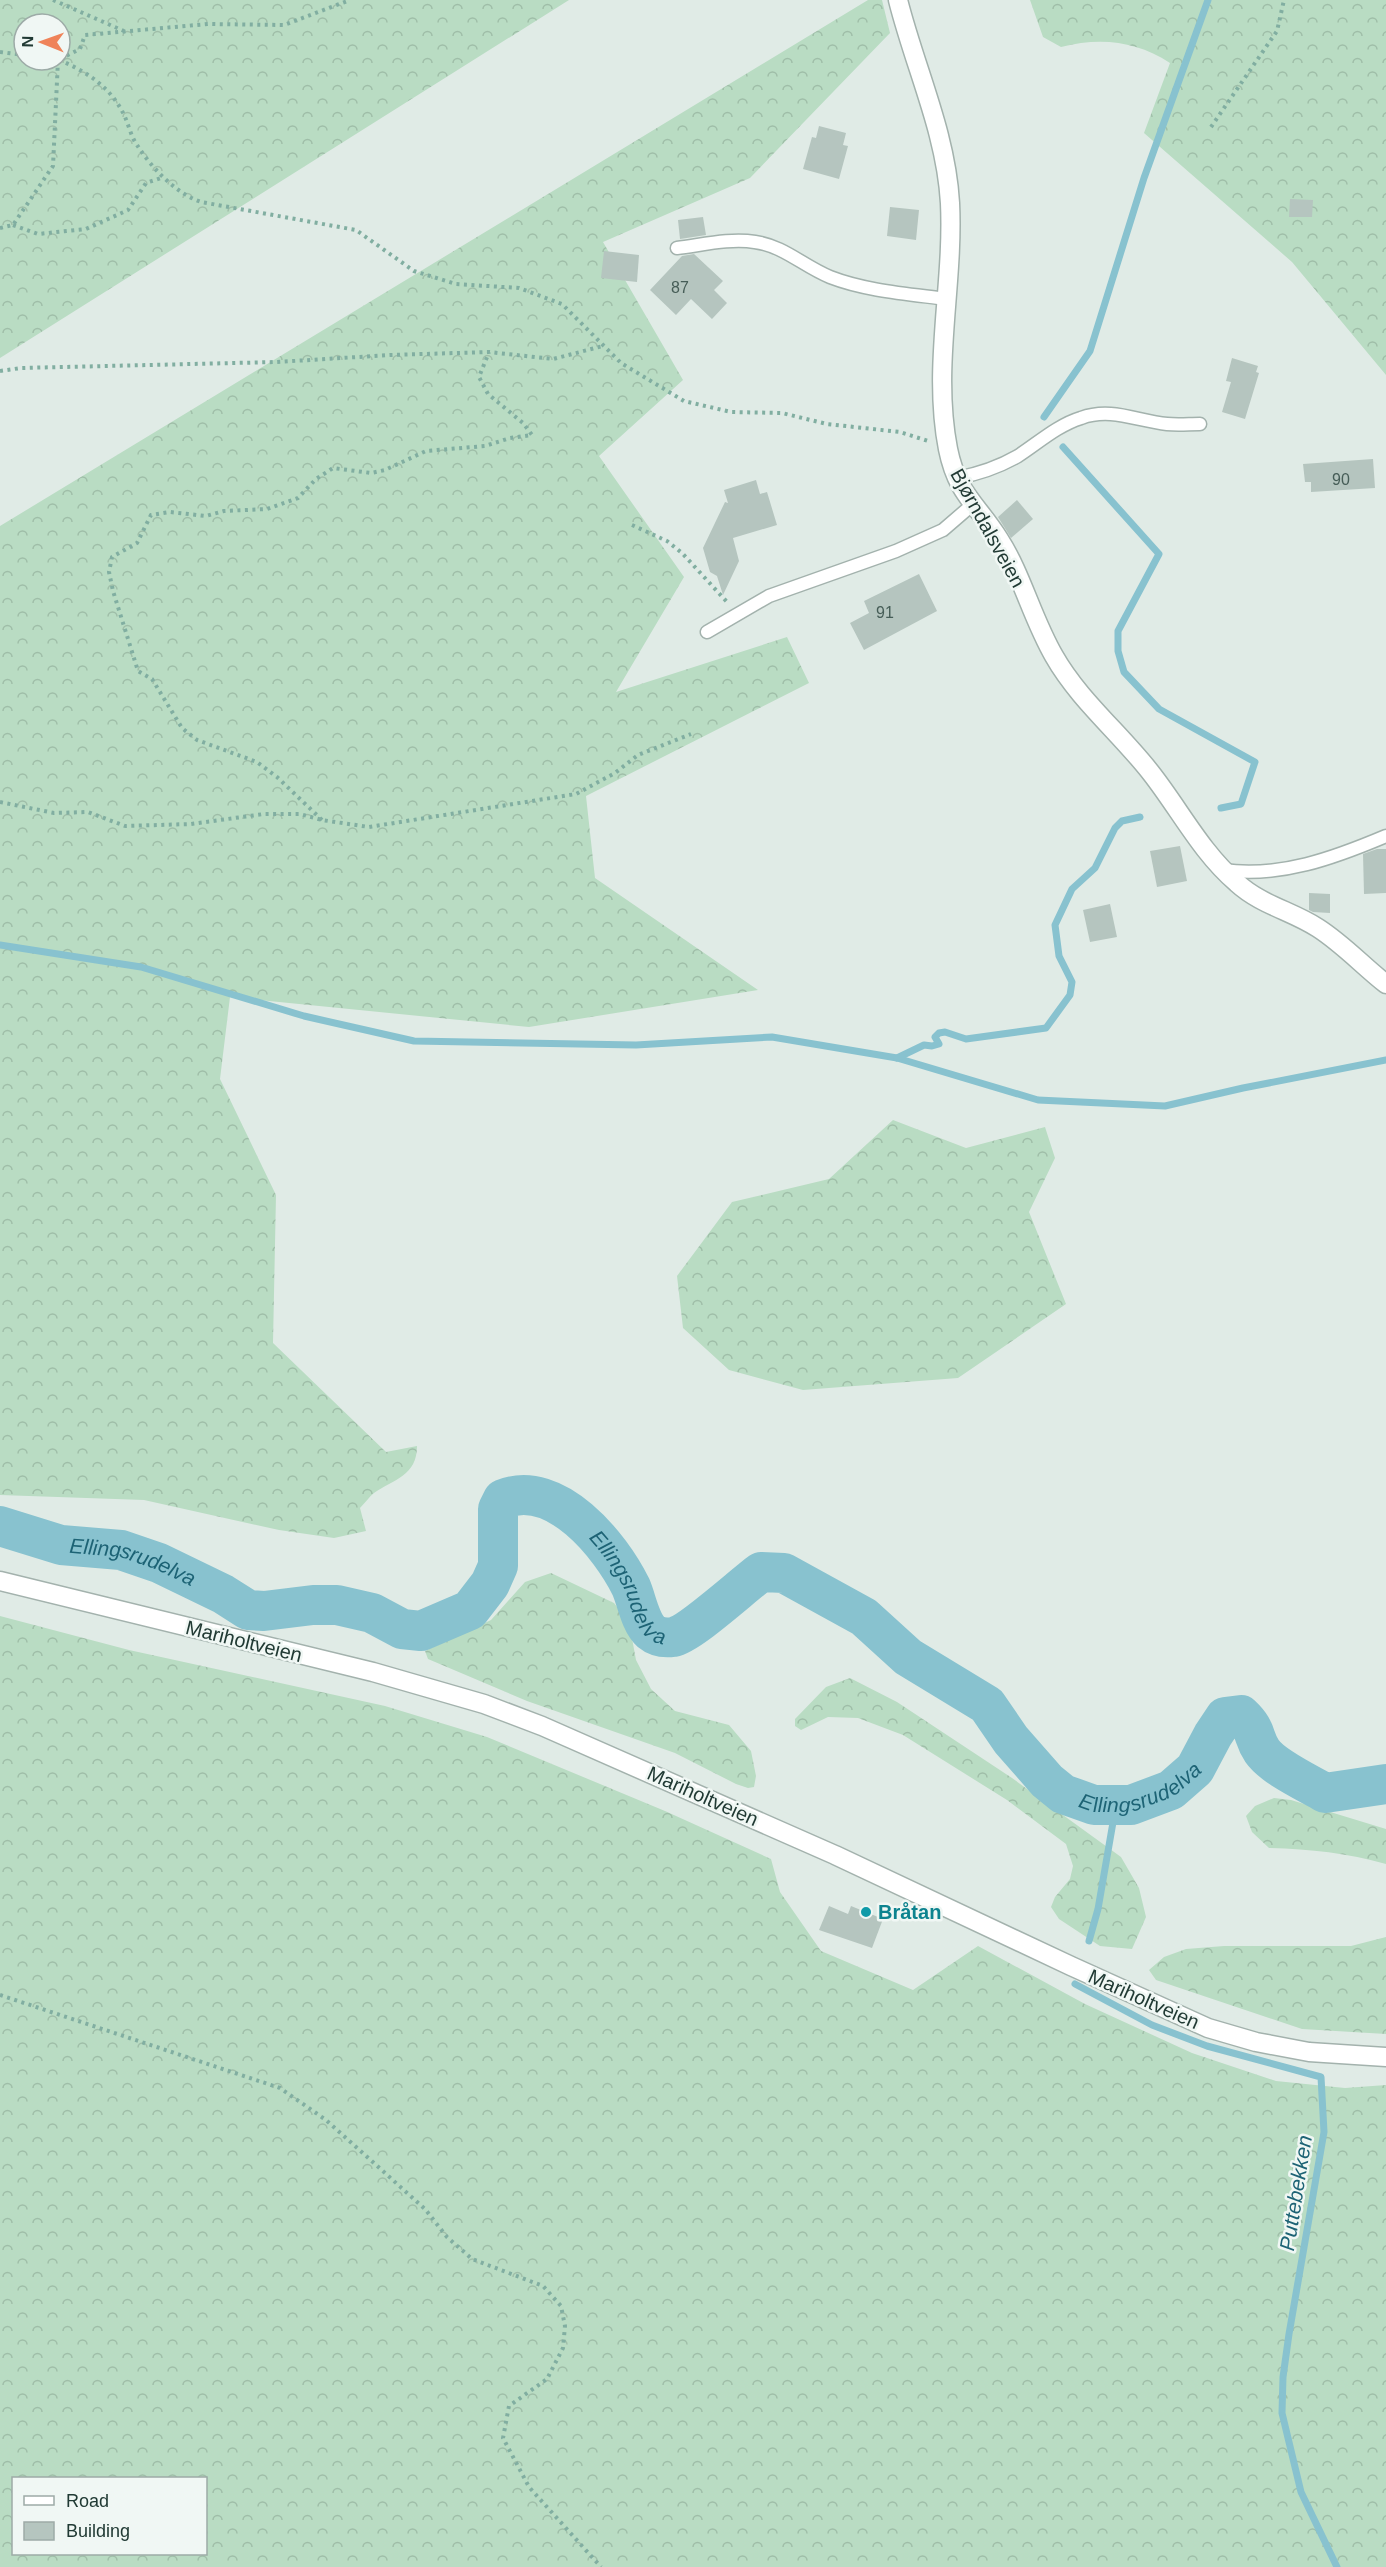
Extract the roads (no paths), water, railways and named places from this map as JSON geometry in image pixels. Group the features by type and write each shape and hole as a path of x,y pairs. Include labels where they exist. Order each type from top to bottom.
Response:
{"street":[{"name":"Bjørndalsveien","path":"898,0 941,138 947,167 950,207 942,384 948,446 957,478 972,505 998,537 1013,563 1041,630 1060,665 1076,687 1151,773 1188,828 1222,870 1266,904 1315,926 1333,938 1386,984"},
{"name":"Mariholtveien","path":"0,1581 397,1678 484,1704 553,1730 794,1836 1208,2028 1256,2042 1309,2052 1386,2057"}],"lane":[{"path":"677,248 754,242 775,246 829,277 849,283 947,299"},
{"path":"957,478 977,474 1006,462 1054,431 1079,418 1094,414 1123,415 1166,424 1200,424"},
{"path":"707,632 769,596 896,551 944,530 972,505"},
{"path":"1222,870 1244,873 1294,868 1345,853 1386,836"}],"waterway":[{"path":"1044,417 1090,351 1144,178 1208,0"},
{"path":"1063,447 1159,554 1118,631 1118,651 1124,672 1159,709 1255,762 1241,804 1221,808"},
{"path":"897,1058 924,1045 939,1044 935,1037 939,1033 945,1032 966,1039 1046,1028 1070,995 1072,982 1059,956 1055,925 1072,889 1095,868 1115,828 1122,821 1140,817"},
{"path":"0,945 141,967 304,1016 414,1041 636,1045 772,1037 897,1058 1038,1100 1165,1106 1386,1060"},
{"name":"Ellingsrudelva","path":"0,1526 61,1545 121,1550 159,1563 223,1594 248,1610 264,1611 313,1605 337,1605 372,1613 402,1629 421,1631 470,1610 490,1584 498,1566 498,1509 503,1499 523,1495 542,1498 579,1519 610,1553 631,1587 644,1623 653,1634 667,1637 681,1634 704,1619 761,1572 784,1573 864,1617 908,1657 987,1705 1011,1740 1047,1781 1063,1794 1094,1805 1131,1805 1171,1790 1195,1769 1225,1717 1241,1715 1250,1725 1259,1746 1267,1757 1282,1769 1325,1793 1386,1784"},
{"name":"Puttebekken","path":"1089,1941 1098,1909 1116,1805"},
{"name":"Puttebekken","path":"1075,1984 1152,2025 1207,2046 1321,2077 1324,2132 1289,2334 1283,2377 1282,2413 1301,2492 1337,2567"}],"place":[{"name":"Bråtan","path":"866,1912"}]}
